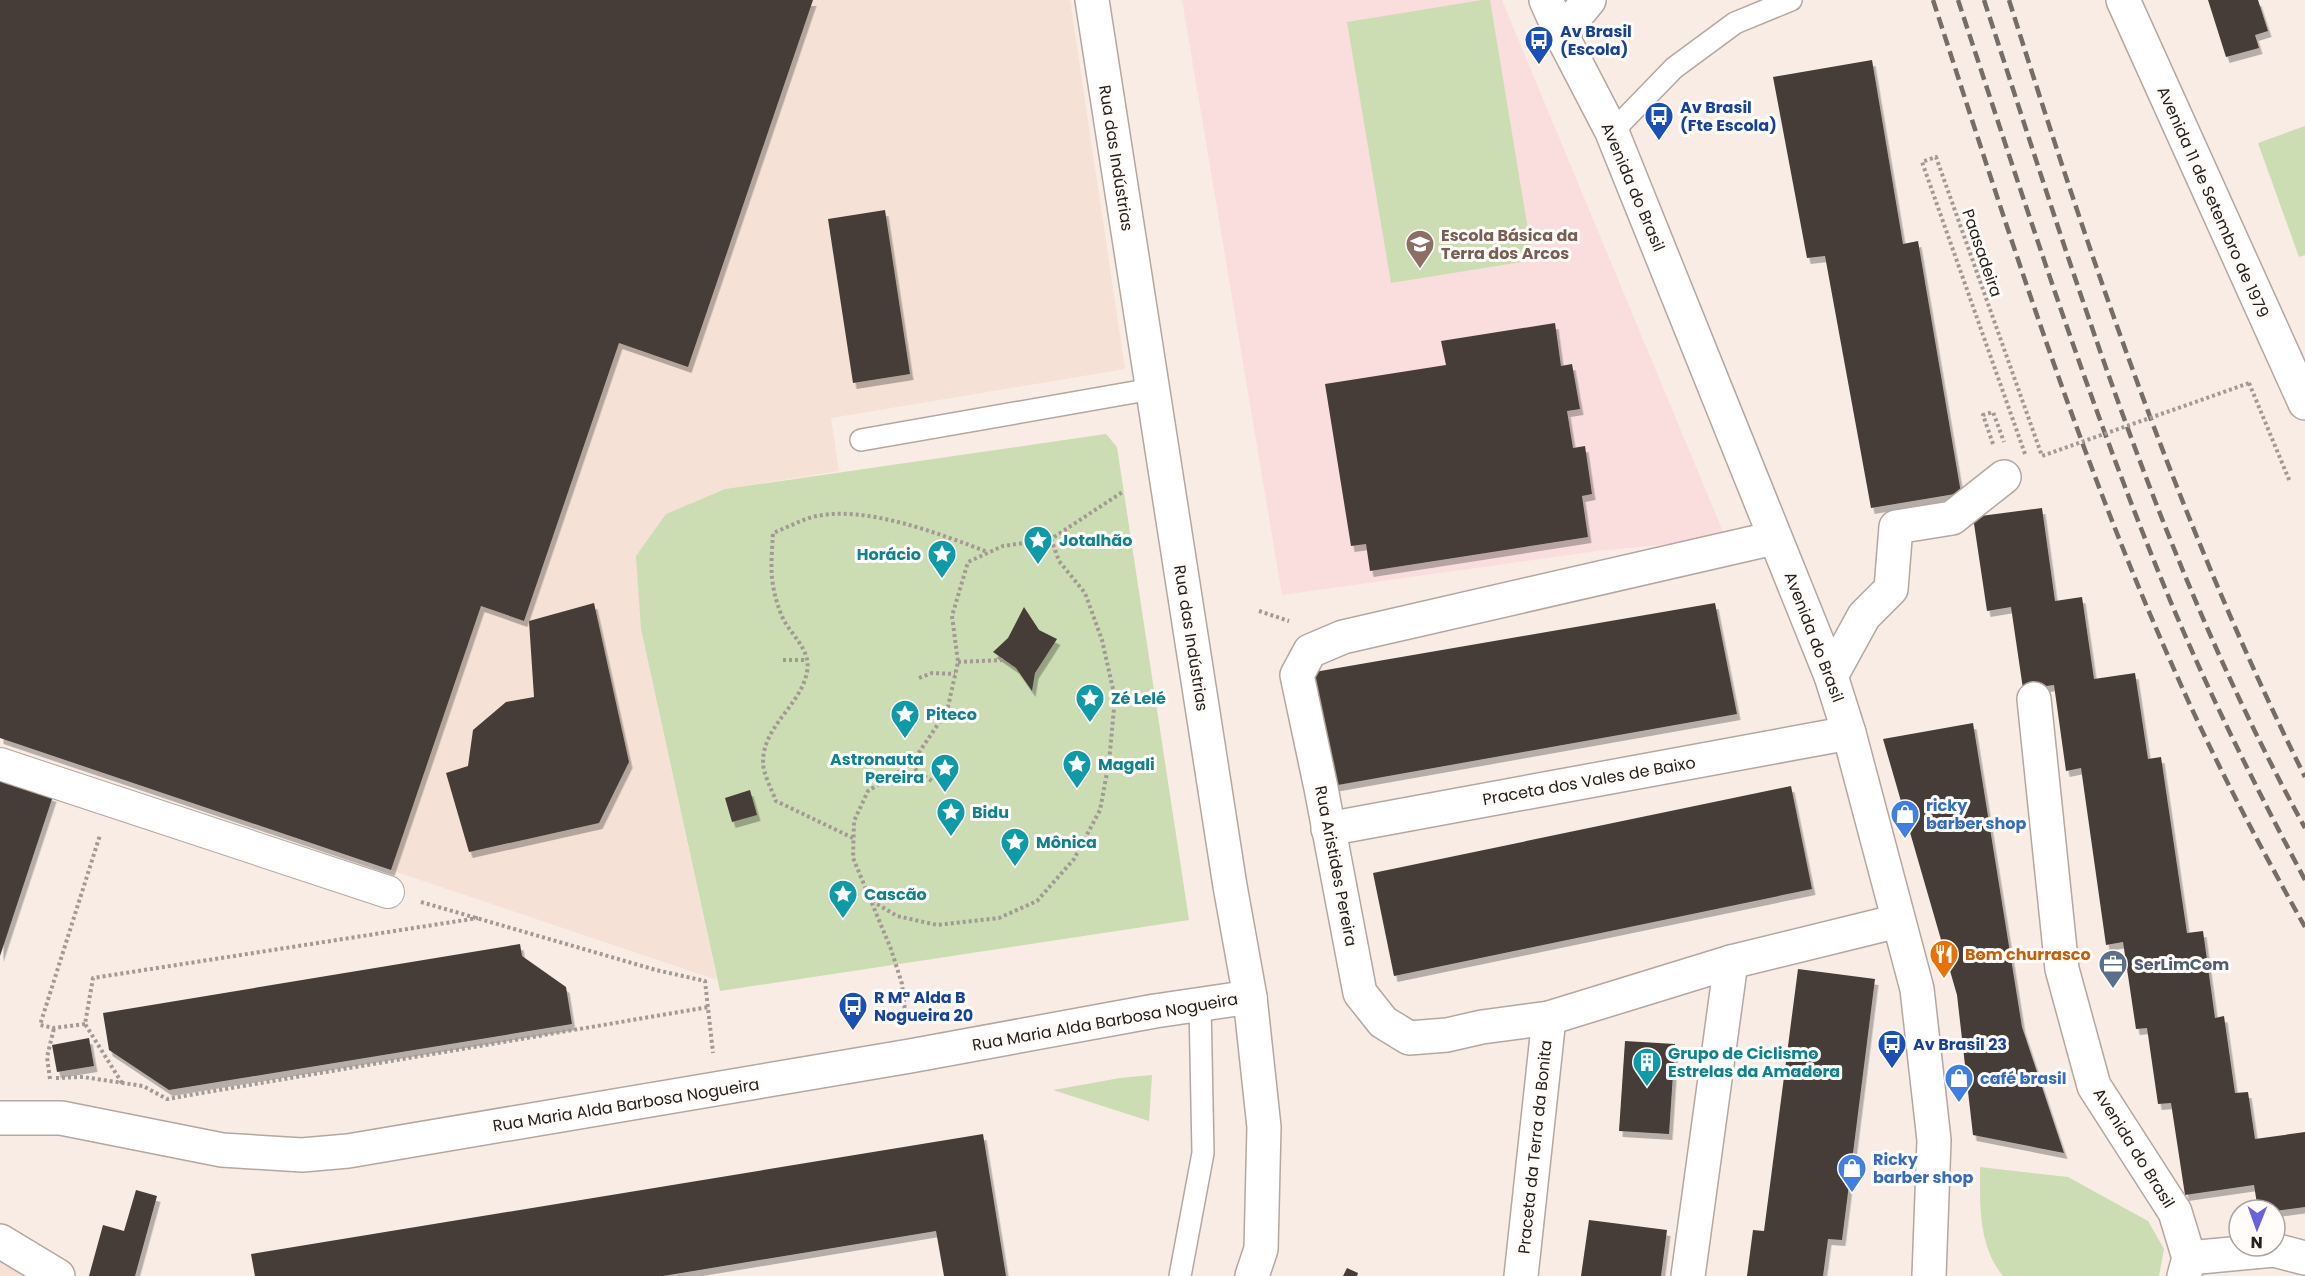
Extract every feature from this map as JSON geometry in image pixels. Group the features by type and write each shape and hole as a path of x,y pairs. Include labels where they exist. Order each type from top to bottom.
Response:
{"street":[{"name":"Rua das Indústrias","path":"1092,0 1250,998 1264,1127 1261,1249 1252,1276"},
{"name":"Avenida do Brasil","path":"1546,0 1612,132 1774,538 1832,675 1917,989 1934,1140 1929,1276"},
{"path":"1561,34 1589,0"},
{"name":"Avenida 11 de Setembro de 1979","path":"2123,0 2300,383"},
{"path":"1832,675 1864,616 1891,589 1896,527 1952,518 2015,465"},
{"name":"Rua Aristides Pereira","path":"1774,538 1343,637 1310,651 1296,675 1360,993 1383,1022 1409,1038 1447,1035 1482,1027 1549,1018 1731,962 1898,921"},
{"name":"Avenida do Brasil","path":"2034,699 2062,969 2094,1086 2175,1212 2186,1267"},
{"name":"Praceta dos Vales de Baixo","path":"1328,828 1849,733"},
{"path":"0,764 388,892"},
{"path":"1688,1276 1731,962"},
{"name":"Rua Maria Alda Barbosa Nogueira","path":"0,1118 61,1118 222,1150 302,1155 359,1149 717,1090 1200,1004 1250,998"},
{"name":"Praceta da Terra da Bonita","path":"1521,1276 1549,1018"},
{"path":"0,1241 58,1276"},
{"path":"2186,1267 2274,1250 2305,1258"}],"lane":[{"path":"1612,132 1674,68 1735,23 1791,0"},
{"path":"861,440 1152,388"},
{"path":"1180,1276 1203,1153 1200,1004"}],"path":[{"name":"Paasadeira","path":"2015,465 1922,162 1936,157 2042,456 2249,383 2290,482"},
{"path":"910,1056 902,984 891,949 853,858 854,821 868,791 911,764 947,711 958,662 952,616 968,562 1003,546 1051,539 1124,491"},
{"path":"854,839 776,801 763,763 769,736 791,706 807,672 807,660 801,644 782,616 770,576 773,532 814,517 864,514 934,533 989,553"},
{"path":"871,900 897,916 937,925 999,918 1037,901 1074,859 1100,810 1109,762 1114,698 1102,640 1085,593 1059,561 1051,539"},
{"path":"783,660 807,660"},
{"path":"958,662 1005,660"},
{"path":"919,678 932,673 956,674"},
{"path":"911,764 918,772 932,781"},
{"path":"85,1024 54,1028 40,1025 111,801"},
{"path":"388,892 656,970 705,981 717,1090"},
{"path":"122,1083 85,1024 93,978 478,918"},
{"path":"40,1081 83,1077 143,1086 167,1099 709,1007"},
{"path":"50,1079 46,1057 54,1028"}],"shaded area":[{"path":"0,0 1070,0 1125,369 831,418 839,471 725,489 666,514 641,629 717,980 0,738"},
{"name":"Escola Básica da Terra dos Arcos","path":"1182,0 1502,0 1726,539 1597,551 1282,595"},
{"path":"0,1257 5,1260 22,1276 0,1276"}],"green space":[{"path":"1490,0 1533,260 1391,283 1347,22"},
{"path":"2305,126 2305,255 2299,257 2258,143"},
{"path":"1106,434 1117,447 1189,920 720,991 641,629 636,556 666,514 725,489"},
{"path":"1152,1075 1149,1121 1053,1090 1120,1078"},
{"path":"1980,1167 2068,1177 2148,1221 2164,1249 2159,1276 2003,1276 1989,1252 1982,1224"}],"building":[{"path":"0,0 813,0 688,367 619,343 524,621 481,606 391,870 0,738"},
{"path":"2208,0 2258,0 2268,31 2255,35 2259,48 2226,57"},
{"path":"1872,60 1903,244 1918,241 1961,493 1871,508 1825,256 1807,258 1773,77"},
{"path":"885,210 910,374 853,383 828,219"},
{"path":"1555,323 1561,366 1572,364 1580,409 1567,411 1573,448 1585,446 1592,494 1582,496 1588,537 1370,571 1366,544 1351,546 1325,384 1446,365 1441,341"},
{"path":"2042,508 2055,601 2082,597 2094,679 2135,673 2148,759 2161,757 2187,933 2203,931 2215,1018 2224,1016 2235,1093 2248,1092 2255,1139 2305,1132 2305,1207 2287,1209 2287,1198 2256,1198 2254,1185 2185,1195 2171,1103 2158,1104 2147,1028 2136,1029 2123,942 2106,945 2081,768 2066,771 2054,685 2023,689 2011,607 1987,611 1973,517"},
{"path":"594,603 629,762 599,823 469,852 446,773 468,766 473,730 506,702 534,697 529,621"},
{"path":"1715,603 1737,714 1321,788 1297,675"},
{"path":"1024,607 1039,630 1057,639 1035,673 1032,691 1016,668 993,652 1008,638"},
{"path":"1973,723 2022,1027 2064,1153 1973,1135 1957,995 1883,739"},
{"path":"0,779 53,796 0,956"},
{"path":"1791,786 1812,889 1394,976 1373,873"},
{"path":"750,790 757,815 732,822 725,798"},
{"path":"520,944 522,956 566,987 572,1024 169,1090 109,1050 103,1013"},
{"path":"1798,969 1875,979 1842,1240 1828,1239 1823,1276 1747,1276 1753,1230 1764,1231"},
{"path":"89,1038 94,1066 57,1072 52,1045"},
{"name":"Grupo de Ciclismo Estrelas da Amadora","path":"1625,1041 1675,1044 1669,1134 1619,1131"},
{"path":"983,1134 1006,1276 944,1276 936,1231 663,1276 255,1276 251,1254"},
{"path":"136,1190 157,1196 135,1276 89,1276 103,1225 124,1231"},
{"path":"1589,1220 1667,1230 1661,1276 1581,1276"},
{"path":"1347,1268 1358,1273 1357,1276 1343,1276"}],"railway":[{"path":"1933,0 2046,341 2141,594 2222,772 2305,927"},
{"path":"1958,0 2056,296 2136,516 2214,699 2305,880"},
{"path":"1984,0 2088,317 2165,526 2207,628 2254,729 2305,828"},
{"path":"2009,0 2073,198 2142,394 2218,587 2305,777"}],"place":[{"name":"Av Brasil (Escola)","path":"1539,66"},
{"name":"Av Brasil (Fte Escola)","path":"1659,142"},
{"name":"Escola Básica da Terra dos Arcos","path":"1420,270"},
{"name":"Jotalhão","path":"1038,566"},
{"name":"Horácio","path":"942,580"},
{"name":"Zé Lelé","path":"1090,724"},
{"name":"Piteco","path":"905,740"},
{"name":"Magali","path":"1077,790"},
{"name":"Astronauta Pereira","path":"945,794"},
{"name":"Bidu","path":"951,838"},
{"name":"ricky barber shop","path":"1905,840"},
{"name":"Mônica","path":"1015,868"},
{"name":"Cascão","path":"843,920"},
{"name":"Bom churrasco","path":"1944,980"},
{"name":"SerLimCom","path":"2113,990"},
{"name":"R Mª Alda B Nogueira 20","path":"853,1032"},
{"name":"Av Brasil 23","path":"1892,1070"},
{"name":"Grupo de Ciclismo Estrelas da Amadora","path":"1647,1088"},
{"name":"café brasil","path":"1959,1104"},
{"name":"Ricky barber shop","path":"1852,1194"}]}
